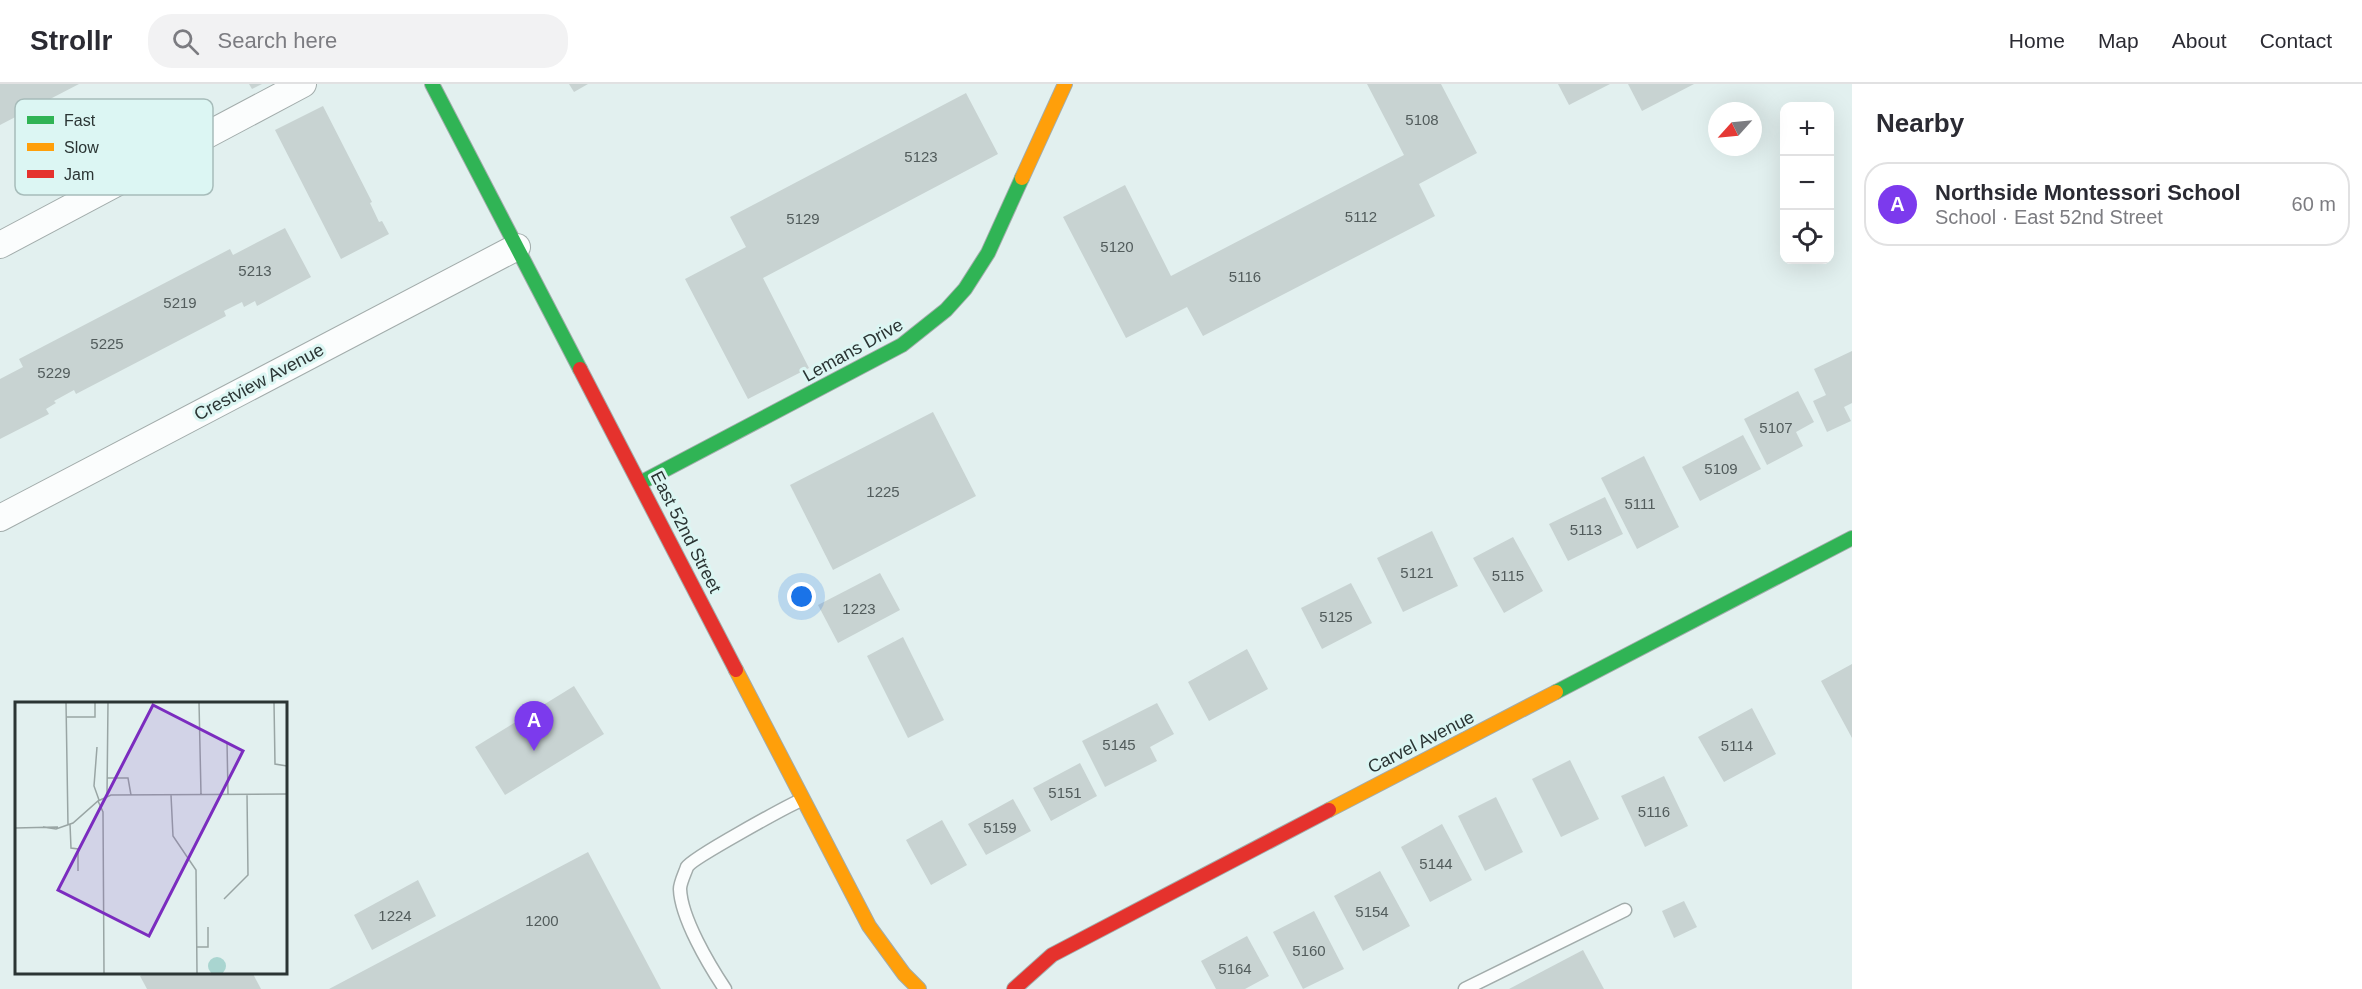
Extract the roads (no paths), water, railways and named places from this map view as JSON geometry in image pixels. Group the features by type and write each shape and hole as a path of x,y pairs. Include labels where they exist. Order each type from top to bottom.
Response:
{"street":[{"path":"213,132 303,84"},
{"name":"East 52nd Street","path":"432,84 869,926 915,985"},
{"name":"Lemans Drive","path":"640,483 902,345 946,310 965,289 988,253 1065,84"},
{"path":"0,245 94,195"},
{"name":"Crestview Avenue","path":"0,518 517,247"},
{"name":"Carvel Avenue","path":"1014,989 1052,955 1852,538"}],"lane":[{"path":"725,989 696,937 685,909 680,888 688,865 774,812 802,799"},
{"path":"1465,989 1625,910"},
{"path":"895,989 915,985"}],"place":[{"name":"Northside Montessori School","path":"534,751"}]}
